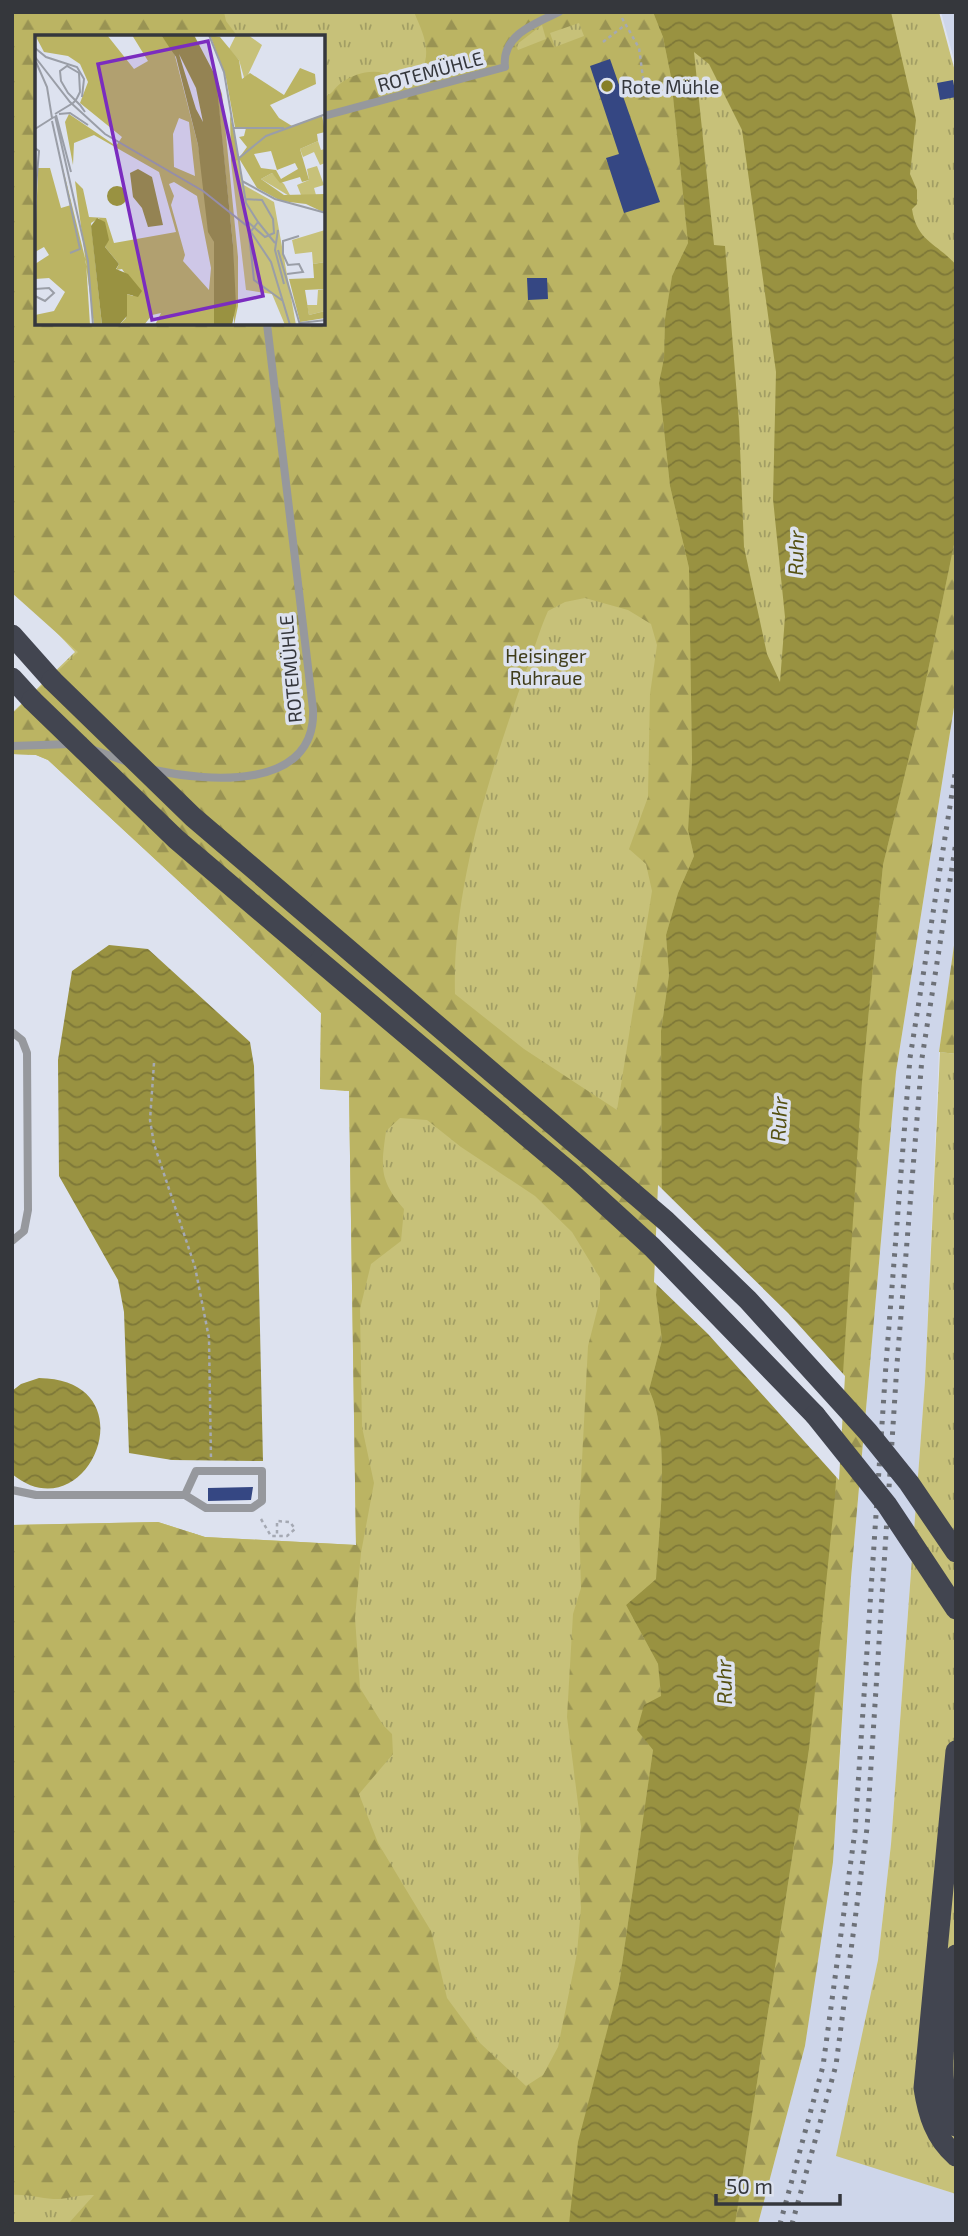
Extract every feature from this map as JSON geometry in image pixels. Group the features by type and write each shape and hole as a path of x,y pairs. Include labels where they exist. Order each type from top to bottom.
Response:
{"highway":[{"path":"12,635 52,680 193,817 666,1221 748,1300 868,1432 909,1483 956,1552"},
{"path":"12,678 176,839 573,1175 652,1247 815,1415 887,1505 956,1609"},
{"path":"12,688 32,700"},
{"path":"956,1751 924,2088 928,2113 936,2131 956,2156"},
{"path":"956,1955 943,2065 948,2113 956,2126"}],"lane":[{"name":"ROTEMÜHLE","path":"326,115 505,67 505,54 514,38 533,24 559,12"},
{"name":"ROTEMÜHLE","path":"12,746 73,744 155,770 213,778 272,771 290,762 305,748 312,733 313,709 267,326"},
{"path":"12,1032 23,1040 27,1052 28,1210 24,1231 12,1241"},
{"path":"12,1490 36,1495 185,1495 206,1508 252,1508 262,1501 262,1471 196,1471 185,1495"}],"path":[{"path":"622,18 639,48 645,93"},
{"path":"603,42 625,24"},
{"path":"154,1063 150,1120 154,1144 195,1267 209,1338 211,1471"},
{"path":"257,1511 271,1536 277,1536 287,1536 295,1529 290,1522 277,1521 277,1536"}],"shaded area":[{"path":"941,12 956,12 956,67"},
{"path":"956,695 956,931 939,1052 925,1381 891,1844 878,1960 841,2156 956,2194 956,2224 758,2224 805,2046 836,1822 851,1578 896,1072"}],"green space":[{"name":"Heisinger Ruhraue","path":"12,12 939,12 956,75 956,684 894,1060 753,2224 12,2224 12,1525 158,1522 205,1537 356,1545 349,1091 320,1089 321,1013 48,760 36,755 12,754 12,713 75,652 12,585"},
{"path":"12,12 224,12 226,21 236,35 35,35 35,326 326,326 326,96 341,83 361,74 374,72 394,78 422,70 426,48 414,12 653,12 663,37 671,77 688,243 672,276 659,383 670,486 689,568 692,761 688,830 694,856 678,893 666,935 669,975 661,1031 662,1230 656,1295 662,1340 649,1390 656,1409 662,1456 656,1579 626,1605 658,1664 661,1696 637,1729 653,1750 619,1985 600,2060 569,2224 68,2224 94,2195 57,2199 12,2195 12,1525 158,1522 205,1537 356,1545 349,1091 320,1089 321,1013 48,760 36,755 12,754 12,714 78,652 12,593","holes":["579,23 584,36 555,47 550,33","542,25 546,39 518,50 516,45","585,598 628,610 651,624 657,645 650,694 648,797 629,849 646,864 652,891 617,1110 524,1049 455,994 460,912 487,788 548,611 565,602","400,1118 427,1120 461,1147 535,1196 572,1232 600,1278 600,1299 588,1346 579,1517 581,1588 573,1614 567,1717 581,1827 578,1858 581,1908 577,1953 558,2047 543,2075 526,2086 480,2043 447,1998 431,1931 378,1843 359,1794 393,1754 392,1734 383,1725 360,1688 355,1618 361,1553 374,1483 362,1427 360,1309 371,1264 401,1241 404,1209 390,1190 383,1164 386,1131"]},
{"path":"956,535 956,695 896,1072 851,1578 833,1862 805,2046 758,2224 735,2224 809,1749 862,1082 883,865 917,724"},
{"path":"956,931 956,1054 939,1052"},
{"path":"940,1052 956,1054 956,2194 836,2156 878,1960 891,1844 925,1381"}],"water":[{"name":"Ruhr","path":"653,12 891,12 916,120 910,174 917,190 917,204 912,209 923,235 956,265 956,535 917,724 883,865 862,1082 835,1496 809,1749 735,2224 569,2224 578,2142 619,1985 653,1750 637,1730 644,1705 661,1696 658,1664 626,1605 656,1579 662,1456 656,1409 649,1390 662,1340 656,1295 662,1230 661,1031 669,975 666,935 678,893 694,856 688,830 692,761 689,568 670,486 659,383 672,276 688,243 671,77 663,37","holes":["694,52 709,64 742,130 776,372 773,499 785,617 780,682 767,654 744,547 739,422 725,246 714,245"]},
{"path":"109,945 148,949 250,1042 254,1066 263,1461 172,1460 129,1453 124,1312 118,1280 59,1176 58,1060 72,971"},
{"path":"39,1378 74,1385 93,1403 100,1426 96,1450 84,1471 64,1485 39,1488 12,1474 12,1391 21,1384"}],"pier":[{"path":"658,1185 788,1313 845,1376 839,1480 708,1334 654,1282"}],"building":[{"path":"610,59 660,202 624,213 606,158 619,154 590,66"},
{"path":"953,80 956,97 940,100 937,83"},
{"path":"527,278 547,278 548,299 528,300"},
{"path":"253,1487 251,1500 208,1501 208,1488"}],"railway":[{"path":"780,2224 823,2066 855,1831 886,1364 910,1058 956,768"},
{"path":"792,2224 836,2065 867,1828 897,1364 922,1058 956,842"}],"place":[{"name":"Rote Mühle","path":"607,86"}]}
